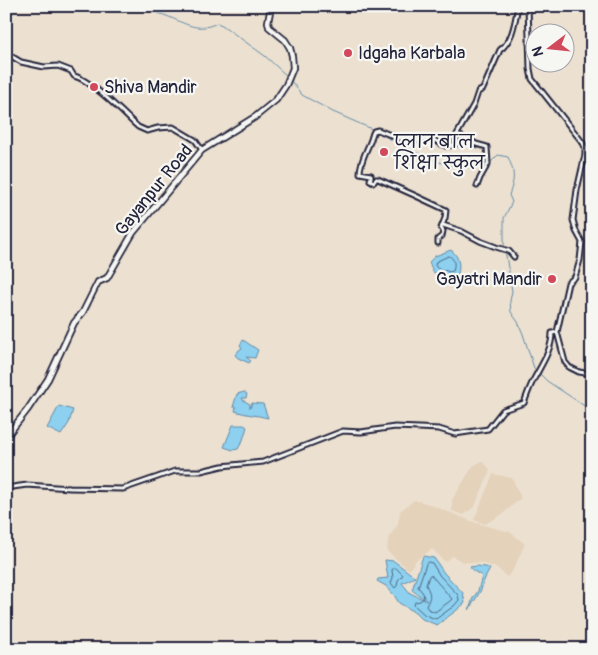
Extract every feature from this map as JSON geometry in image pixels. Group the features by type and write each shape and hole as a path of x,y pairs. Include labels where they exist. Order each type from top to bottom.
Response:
{"street":[{"name":"Gayanpur Road","path":"6,437 48,379 74,323 83,312 98,282 107,278 133,233 202,150 265,110 276,100 286,85 293,68 290,48 286,40 269,27 271,6"},
{"path":"438,243 438,239 444,231 441,228 446,210 378,179 374,182 370,180 370,175 360,173 360,166 374,131 378,130 412,141 434,140 446,146 455,145 455,138 474,104 478,92 483,89 500,50 508,42 518,6"},
{"path":"528,6 532,79 585,148 584,161 576,190 573,220 582,242 580,260 575,277 568,283 557,332 565,362 569,367 579,372 592,374"},
{"path":"6,53 21,62 44,67 58,66 71,71 74,76 91,86 138,126 147,131 173,127 195,140 202,150"},
{"path":"457,134 476,144 487,147 488,164 477,186"},
{"path":"584,161 592,163"},
{"path":"443,225 509,251 514,257"},
{"path":"6,488 27,484 70,488 124,489 175,471 201,471 263,462 343,431 361,432 395,427 439,430 455,434 488,429 503,410 524,403 545,358 552,339 552,333 557,332"}],"shaded area":[{"path":"482,461 490,469 475,506 464,515 452,511 452,500 473,466"},
{"path":"493,474 512,478 521,498 503,514 485,524 474,520"},
{"path":"414,500 479,524 510,532 525,544 513,570 507,577 497,568 482,563 463,562 452,556 445,562 432,549 416,560 409,570 387,551 388,539 398,524 400,511"}],"water":[{"path":"451,250 459,263 456,279 433,272 429,262 435,256"},
{"path":"243,340 258,350 255,358 246,357 251,361 249,363 235,355 242,348 240,345"},
{"path":"244,392 247,394 246,398 242,398 250,404 250,408 252,403 263,404 268,418 235,411 236,407 233,407 237,394"},
{"path":"59,406 73,410 69,423 61,435 47,428"},
{"path":"233,425 244,425 247,427 238,449 233,450 224,447"},
{"path":"423,556 434,558 444,573 463,593 465,603 437,625 422,619 415,612 399,603 386,586 377,581 378,579 388,578 385,560 394,561 415,577 402,583 410,593 427,601 412,590"},
{"path":"477,566 490,569 481,590 469,610 473,598 478,591 482,576 470,567"}],"waterway":[{"path":"118,6 122,10 142,10 156,13 195,27 209,26 217,23 222,25 265,56 288,77"},
{"path":"291,81 302,95 333,112 374,130"},
{"path":"377,132 416,152 443,163 471,168 485,166"},
{"path":"489,164 498,155 508,157 512,167 513,180 509,195 512,202 504,218 504,244 512,291 510,301 511,312 523,334 534,368 547,381 592,411"}],"place":[{"name":"Idgaha Karbala","path":"348,53"},
{"name":"Shiva Mandir","path":"94,87"},
{"name":"प्लान बाल शिक्षा स्कुल","path":"384,152"},
{"name":"Gayatri Mandir","path":"552,279"}]}
